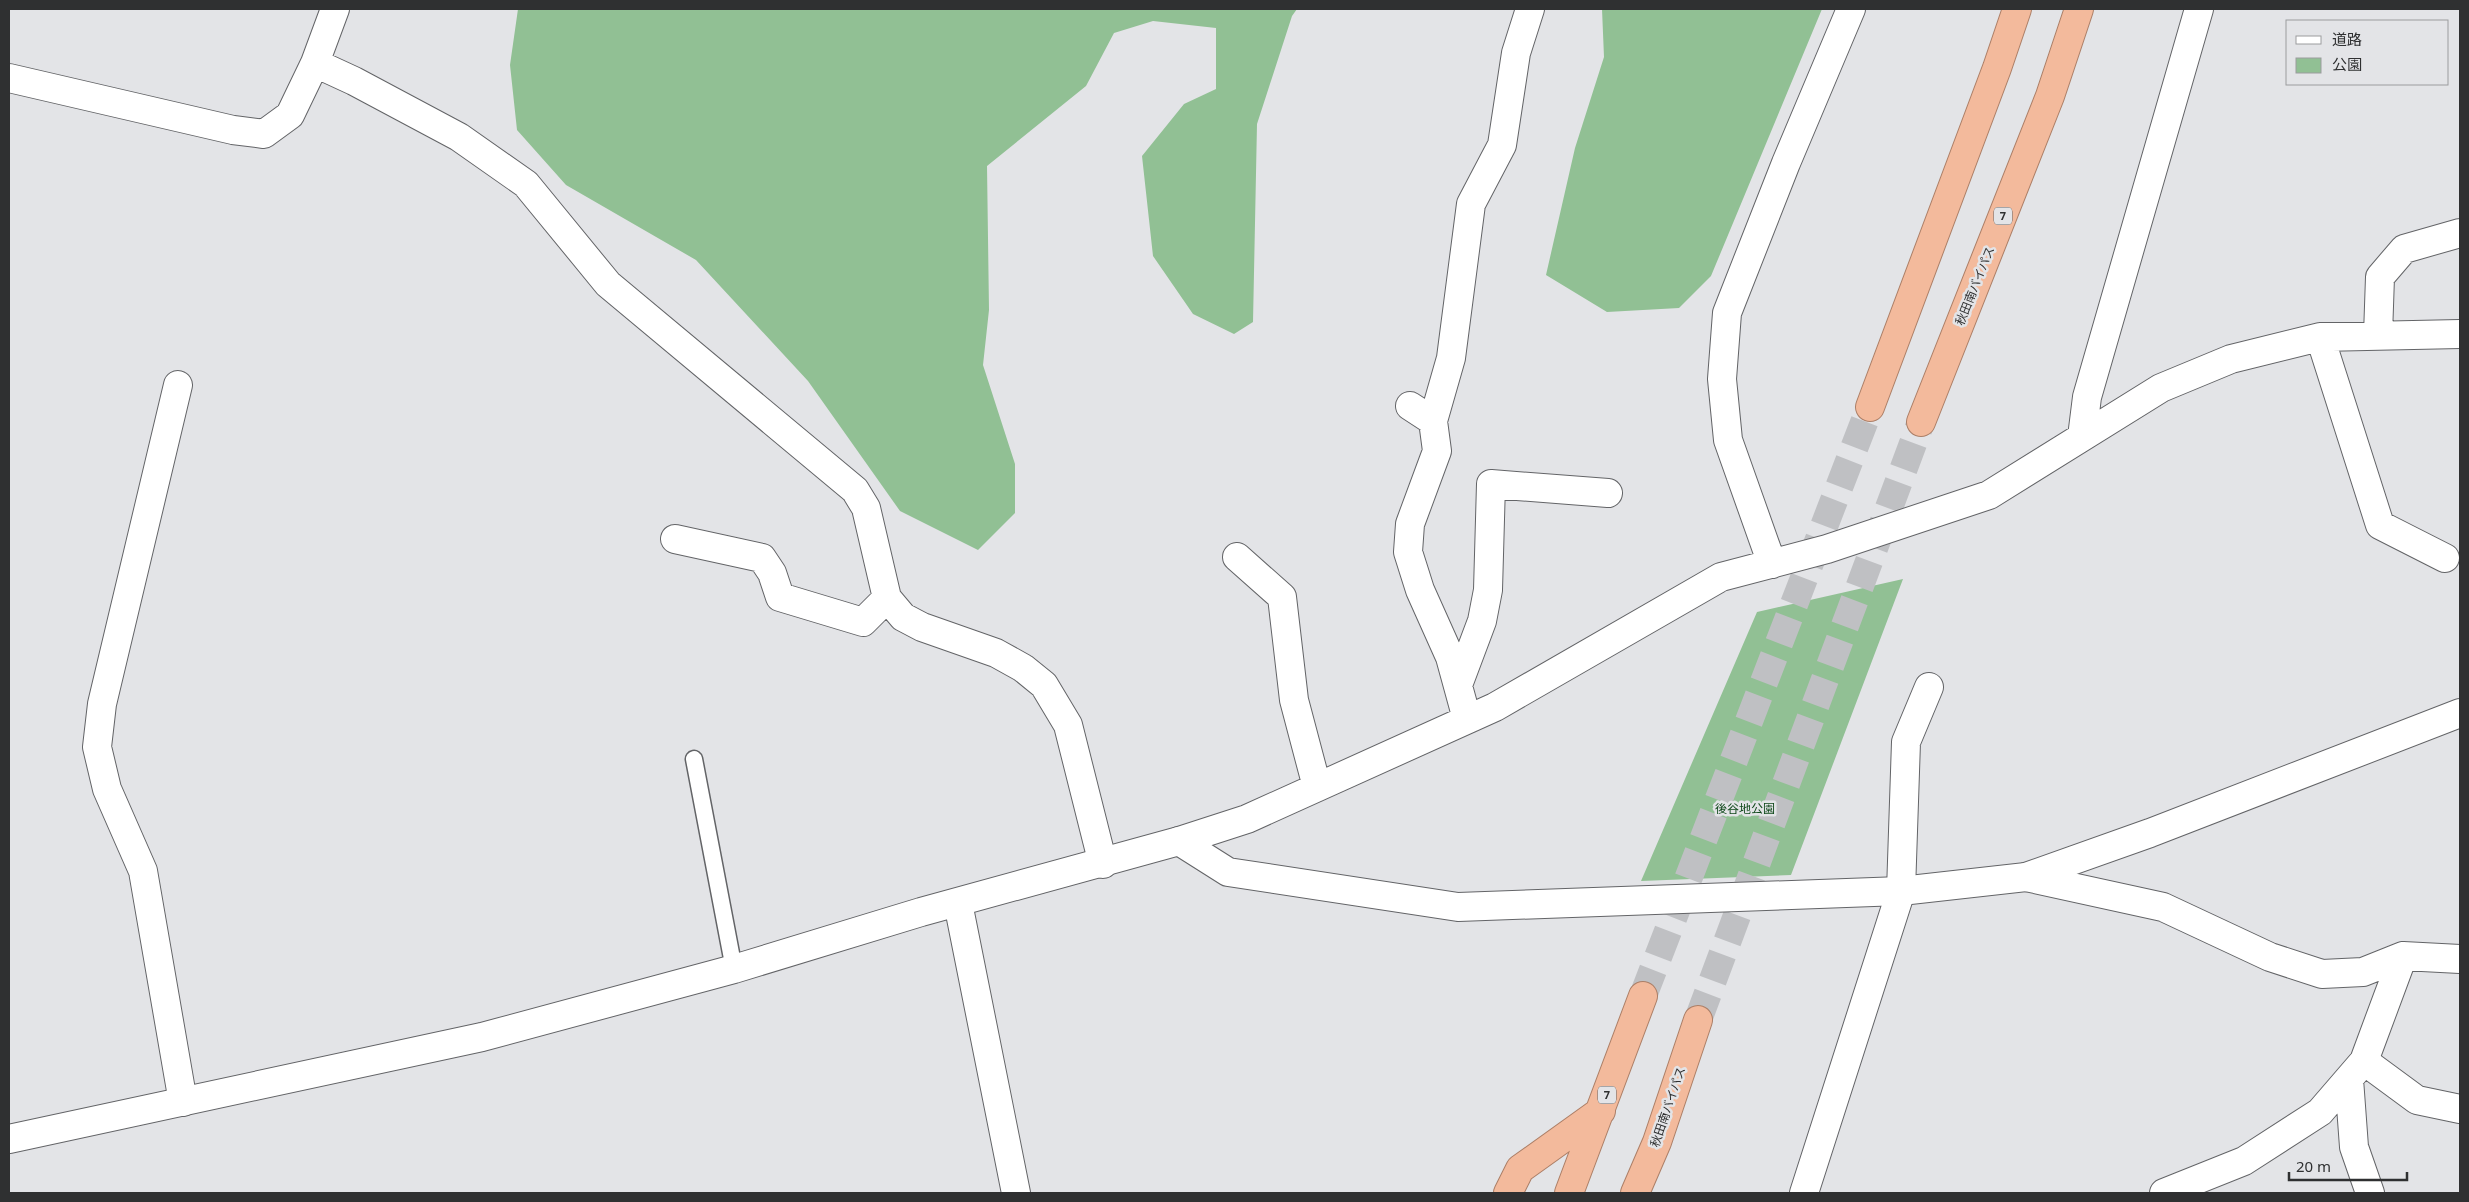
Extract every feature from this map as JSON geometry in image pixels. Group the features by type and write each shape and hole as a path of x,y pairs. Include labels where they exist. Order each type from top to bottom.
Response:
{"highway":[{"path":"1870,407 1997,68 2017,9"},
{"name":"秋田南バイパス","path":"1922,422 2050,96 2079,9"},
{"name":"7","path":"1569,1193 1643,996"},
{"name":"秋田南バイパス","path":"1635,1193 1657,1142 1698,1020"},
{"path":"1508,1193 1520,1169 1601,1111"},
{"path":"1653,1193 1657,1142"}],"street":[{"path":"9,78 233,130 264,134 290,115 315,63 335,9"},
{"path":"1467,719 1450,657 1420,590 1408,552 1410,524 1437,451 1432,421 1451,358 1471,204 1502,145 1516,53 1530,9"},
{"path":"1772,564 1728,440 1722,379 1727,313 1786,163 1851,9"},
{"path":"2082,437 2087,396 2198,9"},
{"path":"315,63 354,81 459,137 526,184 608,284 855,490 866,508 887,598 903,617 922,627 996,653 1023,668 1044,685 1068,725 1103,864"},
{"path":"2378,335 2380,277 2404,249 2460,234"},
{"path":"9,1139 482,1037 734,969 958,903 1103,864 1247,819 1494,707 1721,577 1827,548 1989,495 2161,388 2232,359 2320,336 2460,334"},
{"path":"2320,336 2380,525 2445,558"},
{"path":"178,386 102,704 97,747 108,789 143,871 183,1102"},
{"path":"1410,406 1432,421"},
{"path":"1458,685 1482,621 1488,590 1490,484 1608,493"},
{"path":"675,539 762,558 772,573 780,597 863,622 887,598"},
{"path":"1237,557 1282,597 1294,700 1317,787"},
{"path":"1804,1193 1901,891 1906,742 1929,688"},
{"path":"1178,841 1228,872 1458,907 1901,891 2026,877 2150,833 2460,713"},
{"path":"2026,877 2163,907 2270,958 2322,974 2362,972 2403,956 2460,959"},
{"path":"958,903 1016,1193"},
{"path":"2164,1193 2244,1161 2320,1112 2356,1070 2403,956"},
{"path":"2356,1070 2417,1100 2460,1109"},
{"path":"2356,1070 2354,1147 2370,1193"}],"lane":[{"path":"694,758 734,969"}],"green space":[{"path":"518,9 1297,9 1292,16 1257,124 1253,322 1234,334 1193,314 1153,256 1142,156 1184,104 1216,89 1216,28 1153,21 1114,33 1086,86 987,166 989,310 983,365 1015,464 1015,513 978,550 900,511 808,381 696,260 566,185 517,130 510,65"},
{"path":"1602,9 1822,9 1711,276 1679,308 1607,312 1546,275 1575,148 1604,57"},
{"name":"後谷地公園","path":"1903,579 1791,875 1641,881 1757,612"}],"tunnel":[{"path":"1643,996 1870,407"},
{"path":"1698,1020 1921,422"}]}
